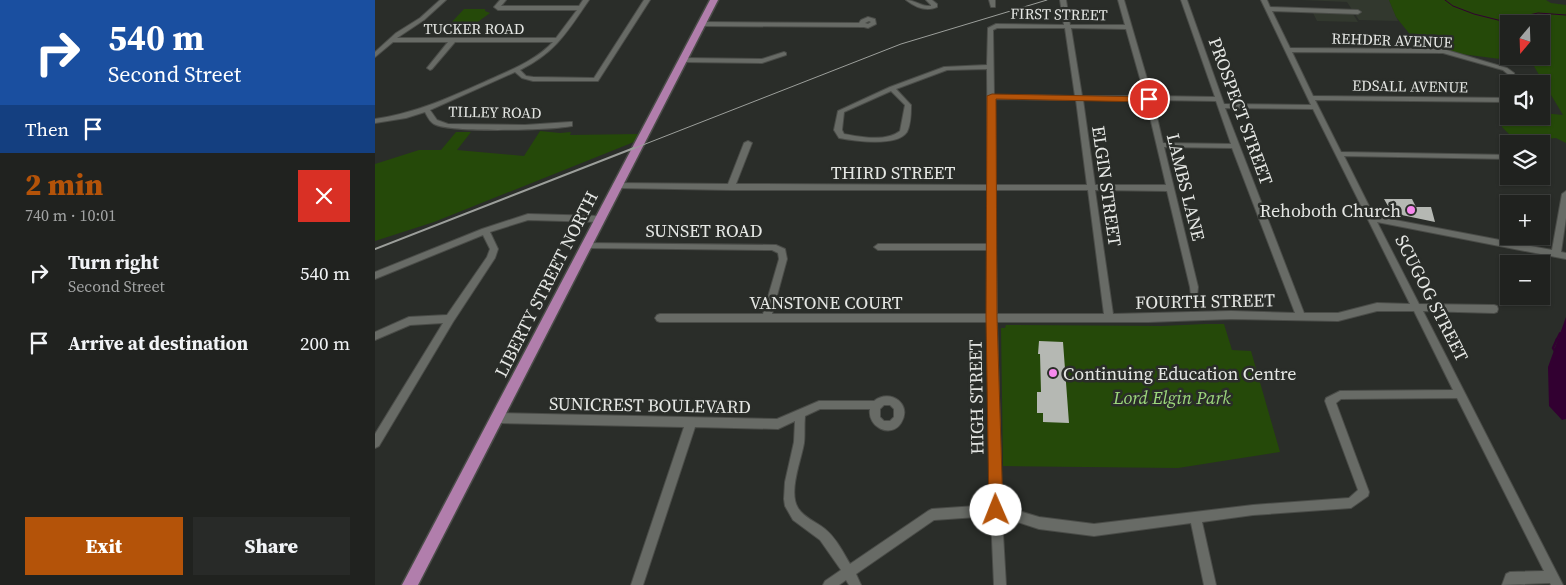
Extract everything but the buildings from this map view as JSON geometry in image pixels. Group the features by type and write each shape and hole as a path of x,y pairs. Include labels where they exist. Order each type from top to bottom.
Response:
{"main road":[{"name":"LIBERTY STREET NORTH","path":"410,585 499,418 617,185 715,0"}],"street":[{"path":"375,55 402,30 426,16 443,0"},
{"path":"503,0 498,8 580,8"},
{"path":"375,121 402,117 427,110 515,69 545,52 557,40 587,0"},
{"path":"515,69 524,77 533,79 596,80 647,0"},
{"path":"909,0 923,8 930,8 934,4 929,0"},
{"name":"LAMBS LANE","path":"1121,0 1149,99 1194,287 1194,294"},
{"name":"PROSPECT STREET","path":"1184,0 1235,146 1301,316"},
{"name":"SCUGOG STREET","path":"1264,0 1315,107 1555,581"},
{"name":"ELGIN STREET","path":"1063,2 1079,98 1109,318"},
{"path":"1268,9 1358,12"},
{"path":"702,24 863,25"},
{"name":"FIRST STREET","path":"990,29 996,26 1128,28"},
{"name":"HIGH STREET","path":"990,29 992,96 991,317 1000,585"},
{"name":"TUCKER ROAD","path":"391,40 557,40"},
{"path":"430,68 453,40"},
{"name":"REHDER AVENUE","path":"1288,50 1443,51 1505,69 1511,75"},
{"path":"683,60 762,61 784,54"},
{"path":"892,88 908,105 904,131 898,136 879,139 842,136 838,130 841,111 892,88 946,68 991,67"},
{"path":"992,96 1149,99 1315,107"},
{"name":"EDSALL AVENUE","path":"1311,98 1500,100"},
{"name":"TILLEY ROAD","path":"427,110 435,122 448,126 525,128 569,124"},
{"path":"731,187 749,143"},
{"path":"1159,145 1235,146"},
{"path":"1339,154 1500,157"},
{"name":"THIRD STREET","path":"617,185 1169,188"},
{"path":"1556,254 1566,194"},
{"path":"375,276 485,231 528,217 601,219"},
{"path":"1371,218 1566,256"},
{"path":"375,443 450,319 491,258 494,249 485,231"},
{"name":"SUNSET ROAD","path":"587,245 773,247 782,251 783,258 767,317"},
{"path":"878,247 992,247"},
{"name":"FOURTH STREET","path":"991,317 1109,318 1231,315 1338,317 1377,307 1494,309"},
{"name":"VANSTONE COURT","path":"660,318 767,317 871,319 991,317"},
{"path":"375,336 409,321 450,319"},
{"path":"829,585 932,515 996,510 1039,523 1094,530 1253,510 1351,503 1364,492 1330,401 1340,395 1461,394"},
{"name":"SUNICREST BOULEVARD","path":"499,418 778,424 819,405 876,406"},
{"path":"800,415 799,439 789,495 790,504 799,519 819,532 828,541 849,571 855,585"},
{"path":"637,585 691,422"},
{"path":"1196,518 1210,585"},
{"path":"1508,585 1510,578 1555,581"}],"shaded area":[{"path":"1301,0 1389,0 1398,21 1359,20 1347,2"},
{"path":"1313,13 1353,14 1358,22 1317,21"},
{"path":"1566,317 1566,419 1562,420 1549,406 1548,367"}],"green space":[{"path":"1389,0 1546,0 1551,3 1566,5 1566,143 1556,138 1550,139 1550,135 1510,135 1502,127 1502,125 1550,125 1550,114 1563,115 1550,93 1550,75 1539,75 1533,65 1550,65 1550,15 1500,15 1500,59 1453,53 1412,37 1396,17"},
{"path":"464,9 485,9 485,11 490,13 475,24 450,24"},
{"path":"540,131 571,132 570,135 639,134 634,142 434,222 375,241 375,164 419,150 441,150 456,132 471,132 457,150 524,156"},
{"name":"Lord Elgin Park","path":"1224,324 1232,350 1251,351 1280,452 1178,468 1003,466 1001,328 1005,328 1006,325 1161,326"}],"waterway":[{"path":"1445,0 1453,6 1474,14 1502,21 1538,13 1566,15"},
{"path":"1557,339 1560,333"},
{"path":"1555,351 1553,348 1557,339"}],"railway":[{"path":"630,150 901,44 1047,0"},
{"path":"375,249 634,148"}],"place":[{"name":"Rehoboth Church","path":"1411,210"},
{"name":"Continuing Education Centre","path":"1053,373"}],"route":[{"path":"996,510 991,317 992,96 1149,99"}]}
